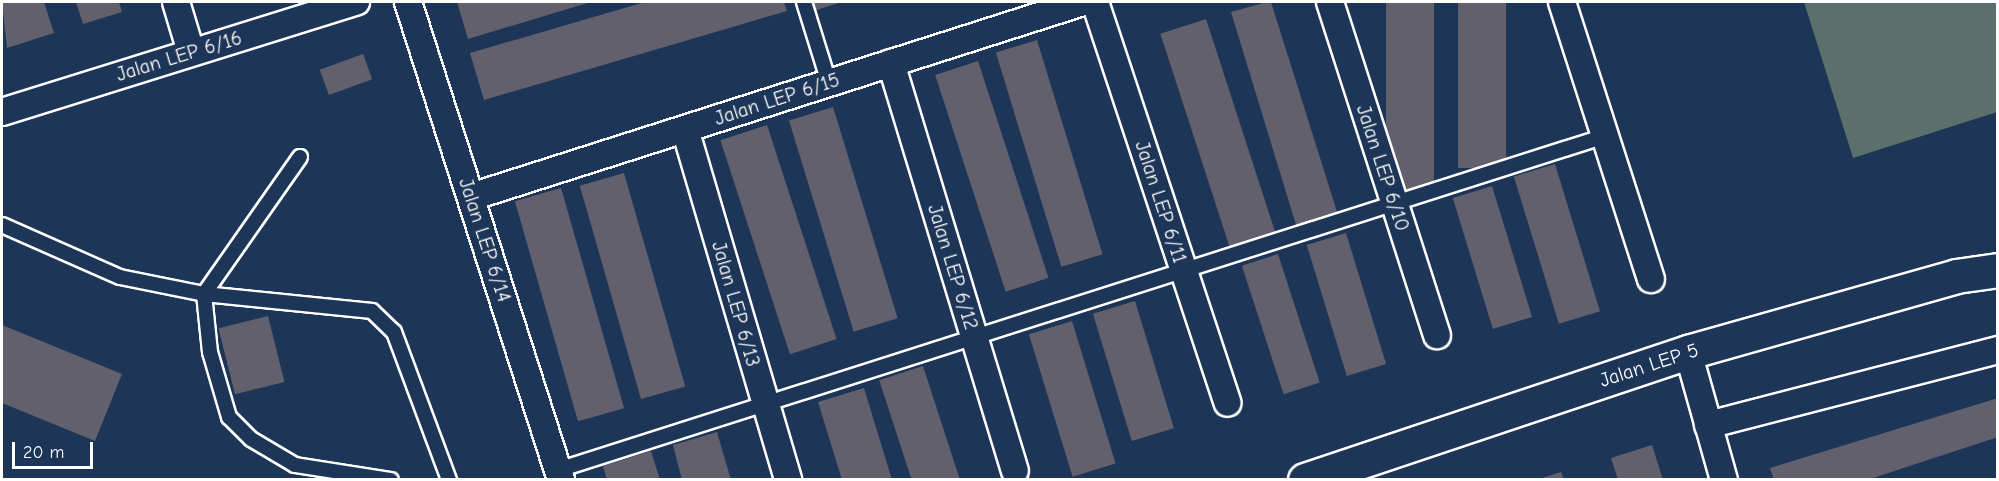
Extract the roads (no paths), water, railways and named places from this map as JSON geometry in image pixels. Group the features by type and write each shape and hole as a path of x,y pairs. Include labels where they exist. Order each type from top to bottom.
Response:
{"street":[{"path":"176,2 191,52"},
{"name":"Jalan LEP 6/16","path":"2,112 356,2"},
{"name":"Jalan LEP 6/14","path":"408,2 559,475"},
{"name":"Jalan LEP 6/15","path":"471,197 1083,2"},
{"name":"Jalan LEP 6/11","path":"1095,2 1228,403"},
{"name":"Jalan LEP 6/10","path":"1330,2 1437,335"},
{"path":"1562,2 1651,279"},
{"name":"Jalan LEP 6/12","path":"891,63 1015,471"},
{"name":"Jalan LEP 6/13","path":"685,129 788,480"},
{"name":"Jalan LEP 5","path":"1305,480 1688,352 1956,276 1998,270"},
{"path":"1708,425 1998,350"},
{"path":"1688,352 1724,480"}],"lane":[{"path":"804,2 829,83"},
{"path":"559,475 765,404 1605,136"},
{"path":"300,157 204,294 210,352 229,417 251,439 295,465 371,479 391,480"},
{"path":"2,225 120,277 204,294 372,311 394,332 449,480"}]}
